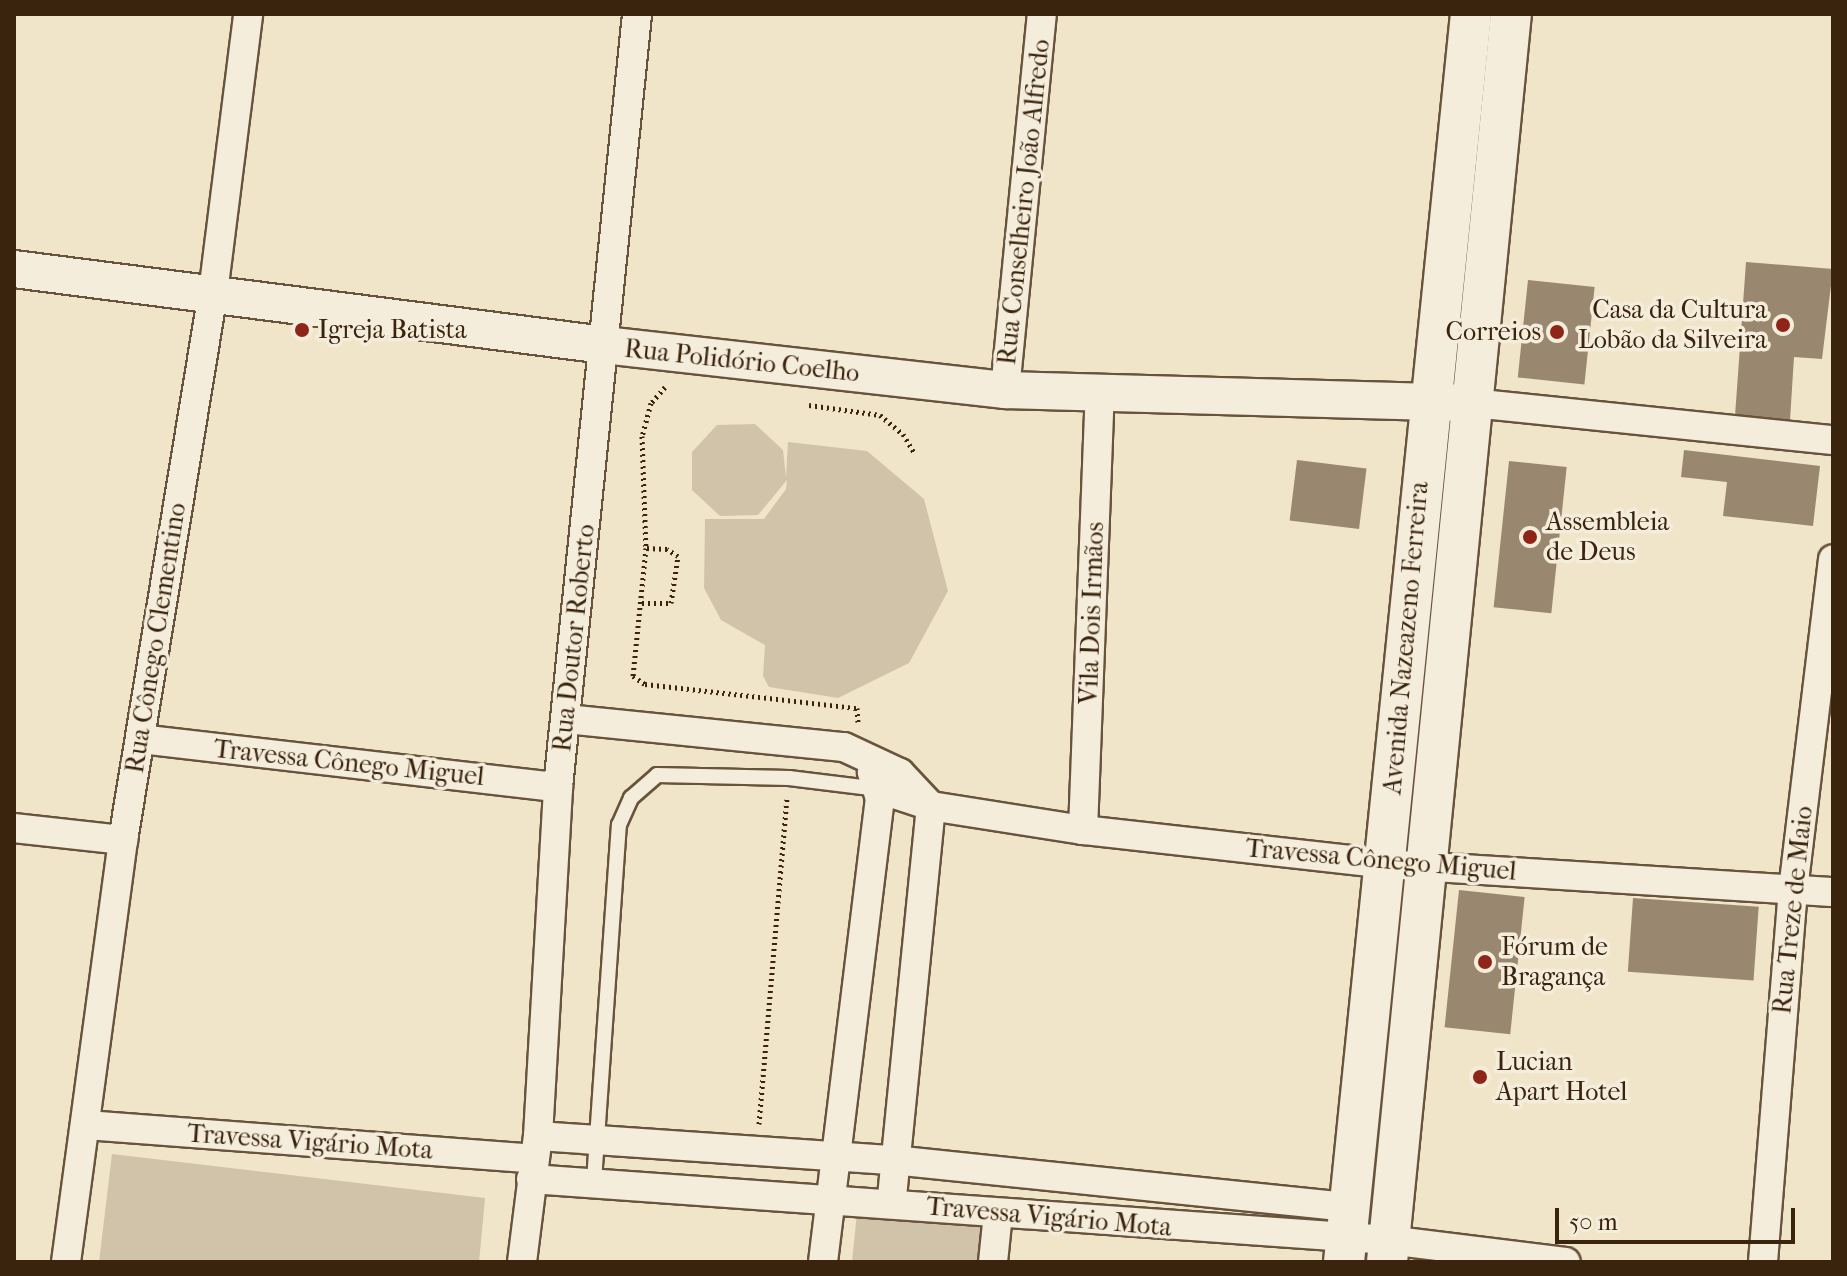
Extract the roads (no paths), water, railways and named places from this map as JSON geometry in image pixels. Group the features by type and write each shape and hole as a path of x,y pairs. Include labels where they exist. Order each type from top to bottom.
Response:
{"main road":[{"name":"Avenida Nazeazeno Ferreira","path":"1347,1236 1428,402 1471,14"},
{"name":"Avenida Nazeazeno Ferreira","path":"1388,1251 1511,14"}],"street":[{"name":"Rua Cônego Clementino","path":"66,1262 123,840 213,293 248,14"},
{"name":"Rua Doutor Roberto","path":"522,1262 534,1158 558,787 637,14"},
{"name":"Rua Conselheiro João Alfredo","path":"1005,390 1042,14"},
{"name":"Rua Polidório Coelho","path":"14,269 604,345 1005,390 1100,396 1473,403"},
{"name":"Vila Dois Irmãos","path":"1083,830 1100,396"},
{"path":"1473,403 1833,440"},
{"name":"Rua Treze de Maio","path":"1763,1262 1793,890 1833,559"},
{"path":"566,719 804,741 860,755 900,773 931,806 893,1160 891,1204"},
{"name":"Travessa Cônego Miguel","path":"140,739 558,787"},
{"path":"823,1262 879,789 860,755"},
{"name":"Travessa Cônego Miguel","path":"879,789 931,806 1083,830 1385,864 1833,892"},
{"path":"14,828 123,840"},
{"name":"Travessa Vigário Mota","path":"86,1125 534,1158 594,1181 998,1214 1347,1236"},
{"name":"Travessa Vigário Mota","path":"534,1158 599,1139 893,1160 1347,1236 1388,1251 1566,1262"},
{"path":"993,1262 998,1214"}],"lane":[{"path":"594,1181 619,825 631,798 657,775 789,778 879,789"}],"place":[{"name":"Casa da Cultura Lobão da Silveira","path":"1783,325"},
{"name":"Igreja Batista","path":"302,330"},
{"name":"Correios","path":"1557,332"},
{"name":"Assembleia de Deus","path":"1530,537"},
{"name":"Fórum de Bragança","path":"1485,962"},
{"name":"Lucian Apart Hotel","path":"1480,1077"}]}
